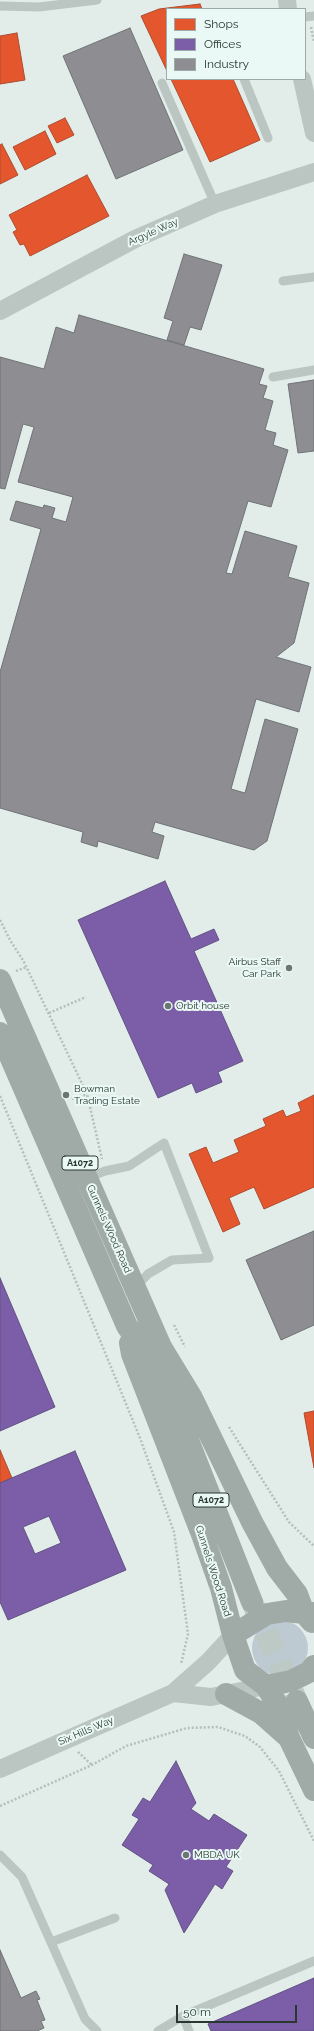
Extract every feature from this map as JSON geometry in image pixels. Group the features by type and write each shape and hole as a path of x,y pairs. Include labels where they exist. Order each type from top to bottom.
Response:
{"main road":[{"name":"Gunnels Wood Road","path":"6,977 96,1174 135,1288 161,1347 192,1398 252,1522 277,1568 297,1594 311,1617"},
{"name":"Gunnels Wood Road","path":"0,1033 127,1326 132,1354 203,1537 221,1588 239,1657 245,1670 266,1686 278,1706 289,1738 314,1790"},
{"name":"Gunnels Wood Road","path":"127,1326 144,1348 171,1397 252,1602"},
{"name":"Gunnels Wood Road","path":"161,1347 171,1397"},
{"name":"Gunnels Wood Road","path":"233,1635 267,1614 286,1611 311,1617"},
{"path":"266,1686 291,1681 309,1672 314,1666"},
{"path":"226,1694 261,1713 289,1738"},
{"path":"297,1701 314,1738"}],"street":[{"path":"302,80 314,133"},
{"name":"Argyle Way","path":"0,311 135,239 215,204 314,172"},
{"name":"Six Hills Way","path":"0,1769 173,1693 208,1662 233,1635"},
{"name":"Six Hills Way","path":"173,1693 211,1697 266,1686"}],"lane":[{"path":"0,6 39,7 97,0"},
{"path":"244,80 268,138"},
{"path":"162,83 215,204"},
{"path":"283,281 314,277"},
{"path":"274,377 314,370"},
{"path":"96,1174 129,1166 164,1143 209,1258 172,1260 148,1274 135,1288"},
{"path":"0,1855 22,1877 85,2019 97,2031"},
{"path":"51,1942 115,1918"},
{"path":"158,2031 183,2016 314,1960"},
{"path":"183,2016 189,2031"}],"path":[{"path":"0,920 27,967 87,1094 96,1174"},
{"path":"6,977 27,967"},
{"path":"49,1013 86,997"},
{"path":"65,1101 87,1094"},
{"path":"0,1096 140,1438 174,1532 188,1634 173,1693"},
{"path":"173,1324 188,1352"},
{"path":"225,1422 289,1522 314,1546"},
{"path":"0,1806 92,1765 126,1746 187,1728 218,1727 246,1736 260,1747 279,1771 314,1841"}],"shaded area":[{"path":"280,1620 291,1622 300,1628 306,1637 308,1648 306,1659 300,1668 291,1674 280,1676 269,1674 260,1668 254,1659 252,1648 254,1637 260,1628 269,1622"}],"building: Shops":[{"path":"200,4 202,8 167,8"},
{"path":"166,8 166,69 141,16 159,9"},
{"path":"17,33 25,80 0,84 0,36"},
{"path":"171,80 233,80 260,140 210,162"},
{"path":"65,118 74,135 57,143 48,126"},
{"path":"45,131 56,154 25,170 13,147"},
{"path":"2,144 18,175 0,184 0,145"},
{"path":"87,175 109,216 30,256 24,244 20,245 13,232 17,230 9,215"},
{"path":"314,1095 314,1187 264,1209 254,1187 229,1198 240,1224 223,1232 189,1154 206,1147 213,1163 239,1152 234,1140 266,1126 263,1119 283,1110 286,1117 301,1111 298,1103"},
{"path":"314,1411 314,1468 304,1413"},
{"path":"0,1450 12,1478 0,1483"}],"building: Offices":[{"name":"Orbit house","path":"165,881 191,939 214,929 219,940 194,951 243,1061 218,1072 222,1082 196,1093 192,1083 158,1098 78,920"},
{"path":"0,1278 55,1407 0,1431"},
{"path":"75,1451 126,1570 8,1620 0,1602 0,1483","holes":["49,1516 61,1543 35,1554 23,1527"]},
{"name":"MBDA UK","path":"176,1761 196,1803 191,1809 209,1821 214,1814 247,1835 226,1867 233,1871 222,1889 215,1884 184,1933 165,1890 169,1884 149,1871 153,1865 122,1845 139,1819 132,1815 143,1798 150,1802"},
{"path":"314,1978 314,2031 211,2031 208,2024"}],"building: Industry":[{"path":"130,28 183,150 116,179 63,56"},
{"path":"184,254 222,265 201,330 190,327 184,345 167,340 173,321 164,318"},
{"path":"79,315 264,369 259,384 267,386 263,398 273,401 265,430 276,433 273,445 288,450 271,507 248,501 226,573 232,574 245,531 297,546 288,577 309,583 294,643 276,657 311,667 299,712 256,699 231,789 245,793 265,719 298,729 267,841 254,850 155,822 152,832 164,836 158,859 98,841 97,847 81,842 83,832 0,808 0,672 41,529 10,520 16,501 43,508 44,505 55,508 52,518 66,522 73,497 18,482 34,427 23,424 5,489 0,488 0,357 44,369 56,327 74,333"},
{"path":"314,380 314,451 298,453 288,384"},
{"path":"314,1231 314,1325 281,1340 246,1260"},
{"path":"0,1950 21,1998 36,1991 40,1999 37,2000 45,2020 41,2021 44,2028 37,2031 0,2031"}],"tunnel":[{"path":"252,1602 296,1699"}],"place":[{"name":"Airbus Staff Car Park","path":"289,968"},
{"name":"Orbit house","path":"168,1006"},
{"name":"Bowman Trading Estate","path":"66,1095"},
{"name":"MBDA UK","path":"186,1855"}]}
